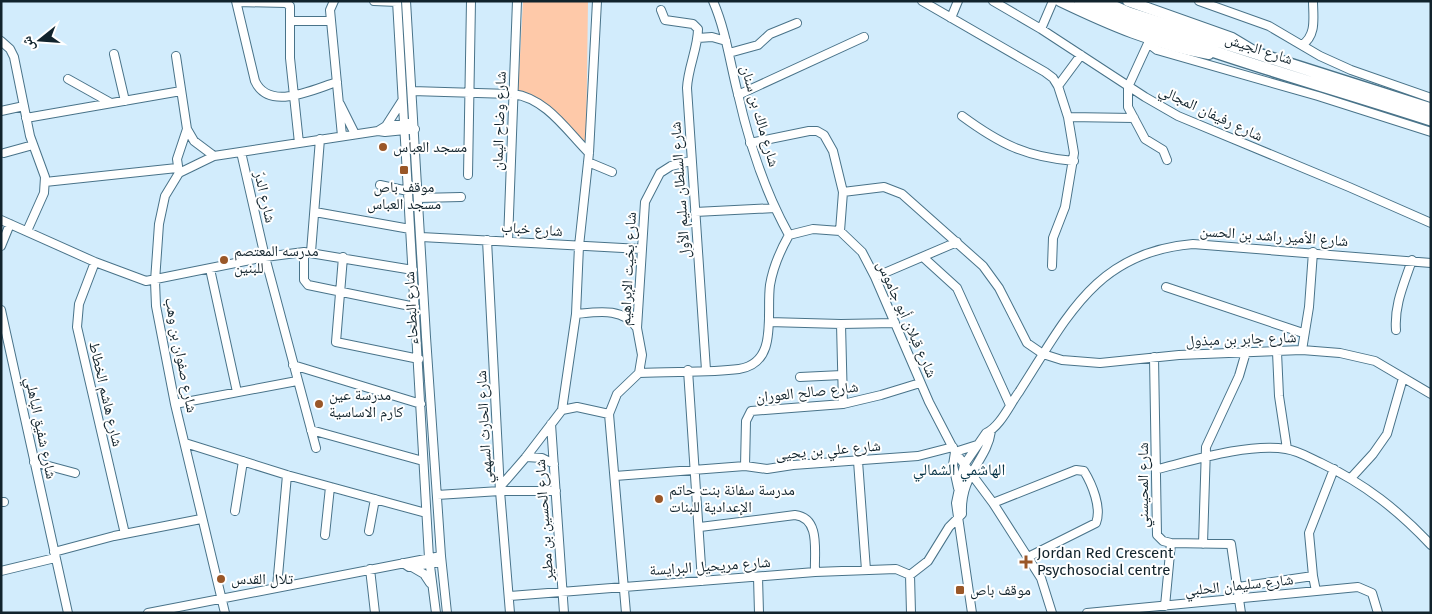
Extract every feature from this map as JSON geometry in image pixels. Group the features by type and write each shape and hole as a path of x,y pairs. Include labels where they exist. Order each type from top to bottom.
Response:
{"highway":[{"name":"شارع الجيش","path":"1080,1 1179,43 1234,57 1431,120"},
{"name":"شارع الجيش","path":"1101,1 1179,43 1255,52 1431,109"}],"main road":[{"path":"1060,1 1103,22 1151,40 1179,43"},
{"path":"1128,1 1232,38 1255,52"}],"street":[{"path":"334,1 330,7 339,102 338,110 342,136"},
{"path":"374,1 397,2"},
{"name":"شارع البطحاء","path":"406,1 441,559 447,613"},
{"path":"468,175 471,1"},
{"name":"شارع وضاح اليمان","path":"508,241 517,1"},
{"path":"500,489 562,410 576,314 579,246 589,153 597,1"},
{"name":"شارع مالك بن سنان","path":"713,1 726,41 750,142 775,208 789,236"},
{"path":"922,1 1050,75 1058,86 1068,117 1074,160 1065,207 1053,238 1052,266"},
{"path":"951,18 958,1"},
{"name":"شارع رفيفان المجالي","path":"992,1 1081,54 1128,87 1189,121 1350,187 1431,224"},
{"path":"1041,29 1053,1"},
{"path":"1199,1 1269,26 1302,46 1351,70 1431,98"},
{"path":"1302,46 1312,34 1313,1"},
{"path":"299,143 294,95 291,7 287,3 236,2 256,85 262,92 273,97 294,95 337,82"},
{"name":"شارع البطحاء","path":"397,2 419,359 429,561 436,613"},
{"path":"661,10 666,21 696,26 698,38 712,37 726,41"},
{"path":"290,21 332,21"},
{"path":"729,53 758,45 770,34 797,23"},
{"path":"738,95 864,37"},
{"name":"شارع السلطان سليم الأول","path":"698,38 688,75 691,160 706,370"},
{"path":"1151,40 1128,87 1128,107 1145,139 1163,150 1168,160"},
{"path":"1,41 10,49 14,57 33,145 44,172 45,182 42,198 27,231"},
{"path":"1179,43 1318,96 1431,132"},
{"path":"114,54 125,101"},
{"path":"1058,86 1081,54"},
{"path":"176,56 188,129 194,141 214,156"},
{"path":"68,79 111,103"},
{"path":"26,118 181,91"},
{"path":"412,91 513,94 528,97 540,104 589,153"},
{"path":"386,126 397,111 403,96"},
{"path":"339,102 355,134"},
{"path":"1,111 24,106"},
{"path":"962,116 995,140 1021,152 1048,159 1074,160"},
{"path":"1068,117 1134,118"},
{"path":"45,182 178,171 214,156 378,130 386,126 415,125"},
{"path":"378,130 386,132 405,126"},
{"name":"شارع صفوان بن وهب","path":"188,129 177,159 178,171 170,185 161,210 155,281 158,316 175,404 225,613"},
{"path":"626,613 609,414 617,394 639,372 739,369 757,362 763,356 767,345 768,305 777,258 789,236 813,228 840,231 843,192 832,150 824,135 817,131 809,131 750,142"},
{"path":"320,140 315,212 307,252 305,283 415,307"},
{"path":"4,153 33,145"},
{"name":"شارع الدرّ","path":"241,152 265,257 316,448"},
{"name":"شارع بخيت الإبراهيم","path":"639,372 642,354 637,328 643,212 648,193 665,169 691,160"},
{"path":"588,162 612,172"},
{"path":"380,185 408,191"},
{"path":"843,192 884,187 895,190 957,242 990,275 1027,343 1043,354"},
{"path":"418,198 461,197"},
{"path":"695,212 775,208"},
{"path":"315,212 410,229"},
{"path":"1,220 141,281 155,281 265,257 307,252 413,270"},
{"path":"1,246 10,224"},
{"name":"شارع قبلان أبو جاموس","path":"840,231 862,252 876,278 920,383 954,450 993,503 1028,557 1046,590 1052,613"},
{"name":"شارع خباب","path":"421,237 641,249"},
{"name":"شارع الحارث السهمي","path":"487,240 500,489 510,613"},
{"path":"876,278 957,242"},
{"name":"شارع الأمير راشد بن الحسن","path":"972,613 956,503 964,465 986,433 991,431 1010,405 1078,305 1106,274 1120,265 1158,249 1208,244 1431,263"},
{"path":"1302,350 1303,333 1309,307 1312,252"},
{"path":"343,257 342,292 335,336 338,344 419,359"},
{"path":"924,258 957,288 1010,405"},
{"path":"1396,330 1395,314 1412,260"},
{"name":"شارع هاشم الخطاط","path":"95,262 79,304 77,327 124,534"},
{"path":"210,269 237,392"},
{"path":"1166,287 1303,333"},
{"name":"شارع شفيق الباهلي","path":"1,310 68,613"},
{"path":"576,314 614,312 633,323 637,328"},
{"path":"769,322 895,323"},
{"path":"840,324 843,404"},
{"name":"شارع جابر بن مبذول","path":"1043,354 1062,360 1100,363 1154,357 1302,350 1367,358 1431,394"},
{"path":"1203,544 1204,457 1207,442 1239,376 1246,352"},
{"path":"1277,352 1279,396 1287,449"},
{"name":"شارع المحيسني","path":"1154,357 1158,469 1157,535 1163,541 1171,543"},
{"path":"293,365 421,404"},
{"path":"688,370 700,526 702,581"},
{"path":"800,377 842,375"},
{"path":"1351,478 1387,434 1403,378"},
{"path":"175,404 297,381"},
{"name":"شارع صالح العوران","path":"745,466 746,421 751,411 843,404 881,396 920,383"},
{"path":"562,410 573,407 609,414"},
{"name":"شارع الحسين بن مطير","path":"551,424 564,613"},
{"path":"311,430 424,460"},
{"name":"شارع الأمير راشد بن الحسن","path":"959,517 962,514 962,501 970,472 990,440 991,431"},
{"path":"185,443 287,475 426,513"},
{"name":"شارع علي بن يحيى","path":"615,476 745,466 768,470 793,465 918,456 977,446"},
{"path":"1158,469 1204,457 1251,450 1287,449 1351,478 1402,514 1431,545"},
{"path":"954,450 953,465 959,489"},
{"path":"526,457 542,458 554,464"},
{"path":"235,510 243,461"},
{"path":"858,461 866,570"},
{"path":"34,462 75,473"},
{"path":"1316,590 1312,576 1311,525 1334,469"},
{"path":"993,503 1076,470 1084,471 1092,486 1097,508 1096,523 1028,557"},
{"path":"277,587 287,475"},
{"path":"325,535 330,487"},
{"path":"437,495 500,489 556,492"},
{"path":"369,531 375,499"},
{"path":"700,526 803,516 808,519 814,533 815,572"},
{"path":"911,613 910,577 928,561 949,527 959,517"},
{"path":"1,571 124,534 201,519"},
{"path":"1166,606 1171,543 1231,544 1241,613"},
{"path":"148,613 370,569 441,559"},
{"path":"412,567 429,561"},
{"path":"403,563 424,574 432,586"},
{"path":"370,569 375,613"},
{"name":"شارع مريحيل البرايسة","path":"510,596 815,572 900,569 910,577"},
{"path":"1238,587 1312,576"},
{"path":"758,577 759,613"},
{"name":"شارع سليمان الحلبي","path":"1087,613 1126,611 1316,590 1363,588 1374,597 1378,613"}],"shaded area":[{"path":"523,1 588,1 586,151 552,111 518,92"}],"place":[{"name":"مسجد العباس","path":"383,147"},
{"name":"موقف باص مسجد العباس","path":"404,170"},
{"name":"مدرسه المعتصم للبنين","path":"224,260"},
{"name":"مدرسة عين كارم الاساسية","path":"319,404"},
{"name":"مدرسة سفانة بنت حاتم الإعدادية للبنات","path":"659,499"},
{"name":"Jordan Red Crescent Psychosocial centre","path":"1026,562"},
{"name":"تلال القدس","path":"221,579"},
{"name":"موقف باص","path":"960,590"}],"district":[{"name":"الهاشمي الشمالي","path":"959,469"}]}
